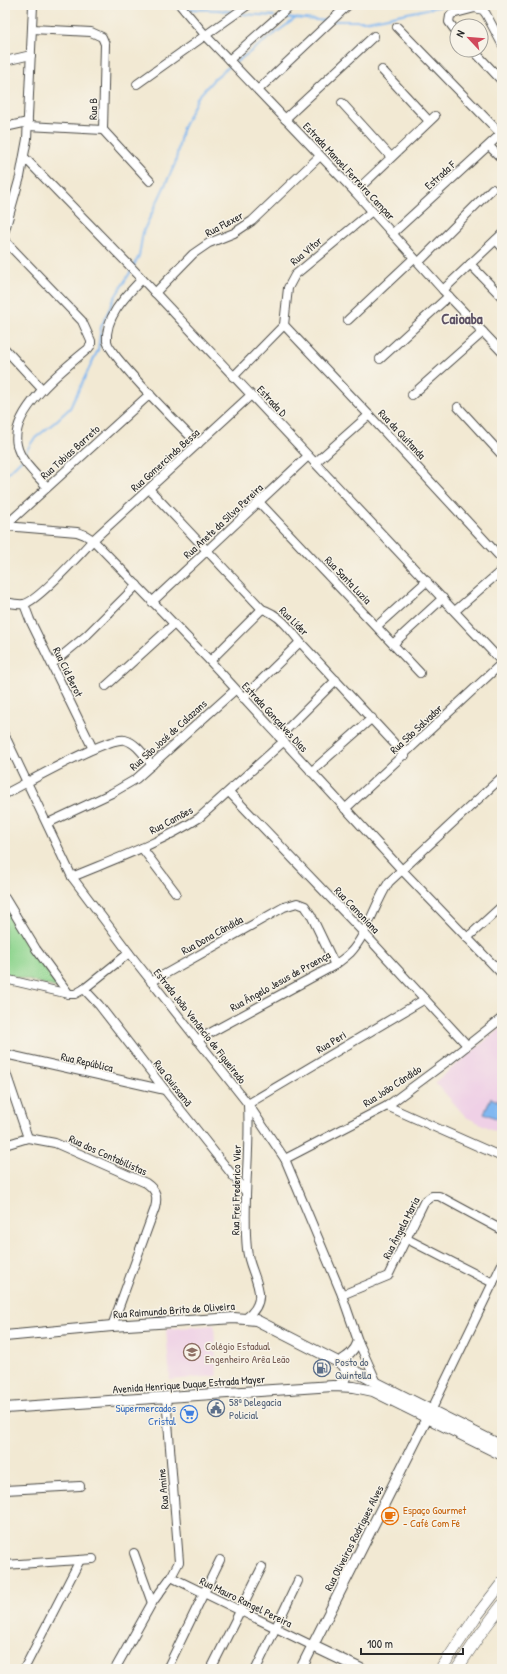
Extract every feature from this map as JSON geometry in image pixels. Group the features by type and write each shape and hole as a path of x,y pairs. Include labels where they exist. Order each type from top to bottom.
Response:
{"highway":[{"path":"441,1669 475,1618 502,1583"},
{"path":"457,1669 502,1605"}],"main road":[{"name":"Rua Raimundo Brito de Oliveira","path":"5,1336 112,1326 246,1318 266,1324 341,1363 375,1387"},
{"path":"338,1386 342,1384 346,1373 341,1363"},
{"name":"Avenida Henrique Duque Estrada Mayer","path":"5,1408 338,1386 365,1388 375,1387"},
{"path":"375,1387 429,1414 502,1455"},
{"path":"429,1414 502,1446"},
{"name":"Rua Oliveiros Rodrigues Alves","path":"302,1669 429,1414"},
{"path":"313,1646 361,1669"},
{"path":"461,1669 470,1649"}],"street":[{"path":"5,230 7,214 24,157 28,124 33,5"},
{"path":"229,60 291,5"},
{"path":"258,90 348,5"},
{"path":"137,84 206,36 244,7"},
{"name":"Estrada Manoel Ferreira Campar","path":"183,8 206,36 355,192 446,293 502,352"},
{"path":"450,18 452,14 479,8 488,18"},
{"path":"489,20 502,44"},
{"path":"397,27 502,134"},
{"name":"Rua B","path":"32,29 91,32 102,37 105,44 103,130 150,181"},
{"path":"285,119 374,36"},
{"path":"5,61 31,55"},
{"path":"480,58 502,81"},
{"path":"355,192 432,118 382,70"},
{"path":"342,104 391,157"},
{"path":"5,127 28,124 103,130"},
{"name":"Estrada F","path":"393,233 502,134"},
{"path":"489,146 502,159"},
{"name":"Rua Flexer","path":"155,293 193,254 210,243 234,233 252,221 320,156"},
{"name":"Estrada D","path":"24,157 130,266 233,377 252,395 502,663"},
{"path":"348,320 417,260 492,189"},
{"name":"Rua Vítor","path":"284,325 288,288 295,275 372,211"},
{"path":"380,359 446,293 470,264 499,237 502,247"},
{"path":"5,241 82,321 89,335 91,345 31,401 19,426 16,439 19,452 47,487"},
{"path":"470,264 502,297"},
{"path":"140,277 124,298 111,319 107,334 108,345 110,350 198,444"},
{"path":"233,377 284,325"},
{"name":"Rua da Quitanda","path":"284,325 502,559"},
{"path":"412,395 483,332"},
{"path":"5,349 42,390"},
{"name":"Rua Tobias Barreto","path":"5,526 150,394"},
{"name":"Rua Gomercindo Bessa","path":"24,604 38,595 58,577 92,540 252,395"},
{"path":"458,408 502,455"},
{"path":"315,463 369,415"},
{"name":"Rua Anete da Silva Pereira","path":"152,602 308,456"},
{"name":"Rua Líder","path":"149,489 262,609 276,616 288,627 300,642 405,755"},
{"name":"Rua Santa Luzia","path":"259,502 420,673"},
{"name":"Estrada Gonçalves Dias","path":"5,526 71,532 85,535 92,540 137,585 173,625 210,661 345,810 502,974"},
{"path":"455,611 502,570"},
{"path":"377,626 427,581"},
{"path":"52,664 73,648 137,585"},
{"path":"393,644 443,598"},
{"path":"5,602 24,604"},
{"name":"Rua Cid Berot","path":"24,604 93,749"},
{"path":"210,661 262,609"},
{"path":"106,686 173,625"},
{"path":"243,698 300,642"},
{"name":"Rua São Salvador","path":"345,810 502,663"},
{"name":"Rua Camões","path":"72,877 142,848 193,822 229,792 336,680"},
{"name":"Rua São José de Calazans","path":"48,823 112,793 136,779 235,690"},
{"path":"311,772 372,718"},
{"name":"Estrada João Venâncio de Figueiredo","path":"5,736 48,823 72,877 151,982 248,1104 285,1159 342,1295 375,1387"},
{"path":"5,794 93,749 116,740 124,740 134,744 152,765"},
{"name":"Rua Ângelo Jesus de Proença","path":"197,1040 335,964 350,952 363,932 381,893 389,882 401,869 502,777"},
{"name":"Rua Camoniana","path":"229,792 363,932 467,1045"},
{"path":"142,848 176,893"},
{"path":"6,902 36,948 69,994"},
{"name":"Rua Dona Cândida","path":"151,982 284,907 297,903 305,906 335,964"},
{"path":"467,938 502,906"},
{"path":"5,979 74,994 84,990 129,953"},
{"name":"Rua Quissamã","path":"84,990 99,1005 245,1191"},
{"name":"Rua Peri","path":"248,1104 425,999"},
{"name":"Rua João Cândido","path":"285,1159 387,1106 450,1060 502,1018"},
{"name":"Rua República","path":"5,1054 165,1090"},
{"path":"5,1070 28,1138"},
{"name":"Rua Frei Frederico Vier","path":"246,1318 256,1310 260,1297 247,1251 245,1191 249,1134 248,1104"},
{"path":"387,1106 502,1157"},
{"name":"Rua dos Contabilistas","path":"5,1145 28,1138 55,1143 146,1183 156,1193 157,1201 155,1208 112,1326"},
{"name":"Rua Ângela Maria","path":"342,1295 388,1276 424,1202 434,1195 439,1196 502,1230"},
{"path":"407,1239 493,1283"},
{"name":"Rua Oliveiros Rodrigues Alves","path":"429,1414 502,1264"},
{"path":"341,1363 354,1350 358,1341"},
{"name":"Rua Amine","path":"115,1669 152,1603 177,1568 179,1558 166,1397"},
{"path":"5,1490 80,1486"},
{"path":"134,1553 152,1603"},
{"path":"5,1565 93,1559"},
{"path":"24,1669 80,1560"},
{"path":"167,1669 220,1560"},
{"path":"211,1669 262,1567"},
{"name":"Rua Mauro Rangel Pereira","path":"170,1577 313,1646"},
{"path":"256,1669 298,1581"}],"shaded area":[{"path":"502,1027 502,1134 466,1117 435,1082"},
{"name":"Colégio Estadual Engenheiro Arêa Leão","path":"214,1325 217,1376 170,1380 166,1329"}],"green space":[{"path":"6,909 58,988 5,974"}],"water":[{"path":"491,1098 502,1103 502,1121 484,1113"}],"waterway":[{"path":"158,5 179,8"},
{"path":"334,21 368,21 447,5"},
{"path":"187,9 232,12"},
{"path":"241,14 274,16"},
{"path":"281,17 328,21"},
{"path":"235,63 296,18"},
{"path":"133,267 139,256 143,232 175,164 182,130 198,97 215,78 231,65"},
{"path":"23,456 34,439 70,408 98,350 101,327 115,297 131,271"},
{"path":"5,476 21,460"}],"place":[{"name":"Colégio Estadual Engenheiro Arêa Leão","path":"192,1352"},
{"name":"Posto do Quintella","path":"322,1368"},
{"name":"58ª Delegacia Policial","path":"216,1408"},
{"name":"Supermercados Cristal","path":"189,1414"},
{"name":"Espaço Gourmet - Café Com Fé","path":"390,1516"}],"district":[{"name":"Caioaba","path":"462,318"}]}
